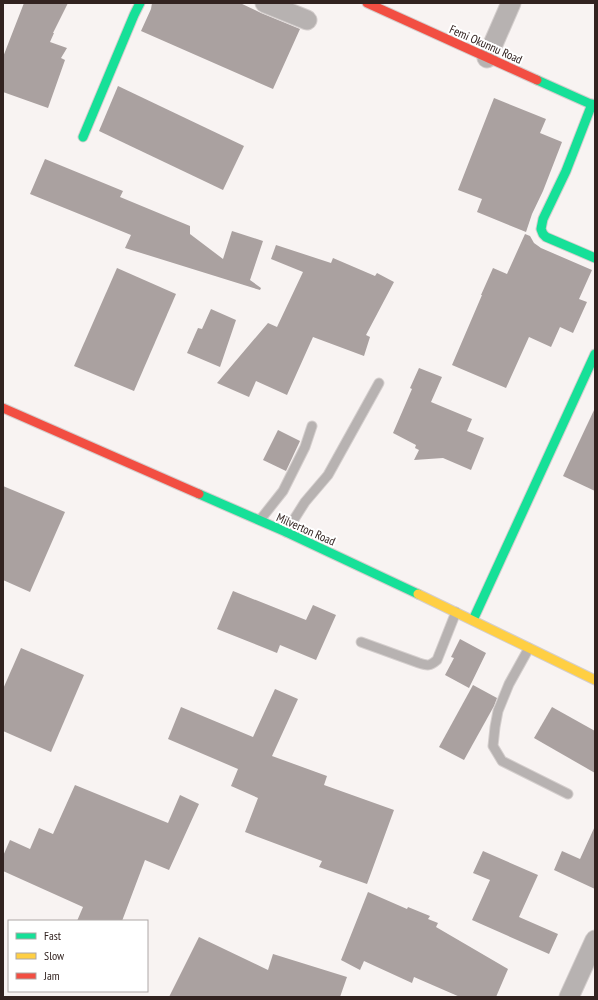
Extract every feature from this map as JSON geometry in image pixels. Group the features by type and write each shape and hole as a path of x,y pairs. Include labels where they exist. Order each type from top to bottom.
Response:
{"street":[{"path":"83,137 140,3"},
{"path":"265,3 306,20"},
{"name":"Femi Okunnu Road","path":"367,3 594,105"},
{"path":"487,58 511,3"},
{"path":"594,105 581,131 566,171 543,219 541,229 542,234 546,237 595,258"},
{"path":"472,620 595,354"},
{"name":"Milverton Road","path":"3,408 286,532 456,612 595,680"},
{"path":"569,997 590,965 595,940"}],"lane":[{"path":"286,532 305,502 328,475 380,383"},
{"path":"259,521 283,491 304,447 312,426"},
{"path":"361,642 419,663 430,665 437,660 456,612"},
{"path":"529,648 509,684 498,711 494,727 493,746 502,761 568,794"}],"building":[{"path":"24,3 68,3 50,42 67,48 61,58 65,60 48,108 3,92 3,57"},
{"path":"152,3 240,3 300,29 273,89 141,31 151,9"},
{"path":"118,86 244,146 223,190 99,131"},
{"path":"494,98 546,119 540,133 562,142 526,232 477,212 482,199 458,190"},
{"path":"45,159 123,191 120,197 190,226 190,234 223,259 232,231 263,241 250,280 261,288 260,290 125,248 131,235 30,194"},
{"path":"525,234 530,236 534,243 541,248 592,270 579,299 587,302 573,333 560,327 551,347 529,337 506,388 452,365 493,268 507,274"},
{"path":"276,245 331,263 333,258 375,276 377,273 394,282 366,335 370,337 364,356 313,337 287,395 256,381 249,397 217,383 268,323 277,327 303,272 271,259"},
{"path":"117,268 176,294 134,391 74,366"},
{"path":"211,309 236,320 220,367 187,353 198,328 202,329"},
{"path":"419,368 442,377 431,402 472,419 467,431 484,438 471,470 443,458 414,460 419,450 415,448 416,445 393,433 412,389 410,388"},
{"path":"595,408 595,491 563,476"},
{"path":"278,430 300,441 286,471 263,460"},
{"path":"3,486 65,512 30,592 3,580"},
{"path":"233,591 306,620 313,605 336,615 316,660 280,645 277,653 217,629"},
{"path":"460,639 486,653 469,688 445,675 454,658 451,657"},
{"path":"21,648 84,675 51,752 3,731 3,689"},
{"path":"473,685 497,698 464,760 439,747"},
{"path":"275,689 298,699 272,756 327,776 324,785 394,810 367,884 319,867 322,861 245,832 258,798 231,786 238,769 168,739 181,707 253,737"},
{"path":"552,707 595,731 595,773 534,738"},
{"path":"75,785 168,823 180,795 199,804 169,870 145,860 122,920 77,920 83,907 3,871 3,856 10,840 30,849 39,828 53,834"},
{"path":"595,826 595,889 554,870 562,851 580,859"},
{"path":"483,851 538,875 519,917 558,934 549,954 472,920 490,880 473,873"},
{"path":"368,892 407,909 408,907 430,916 428,919 438,923 436,927 508,969 496,997 460,997 414,977 412,983 364,961 360,970 341,960"},
{"path":"199,937 268,970 273,954 347,977 340,997 169,997"}],"traffic: fast":[{"path":"83,137 140,3"},
{"path":"537,80 595,106"},
{"path":"592,104 566,171 543,219 541,229 546,237 595,258"},
{"path":"473,620 595,354"},
{"path":"199,494 286,532 418,594"}],"traffic: slow":[{"path":"418,594 595,680"}],"traffic: jam":[{"path":"367,3 537,80"},
{"path":"3,408 199,494"}]}
